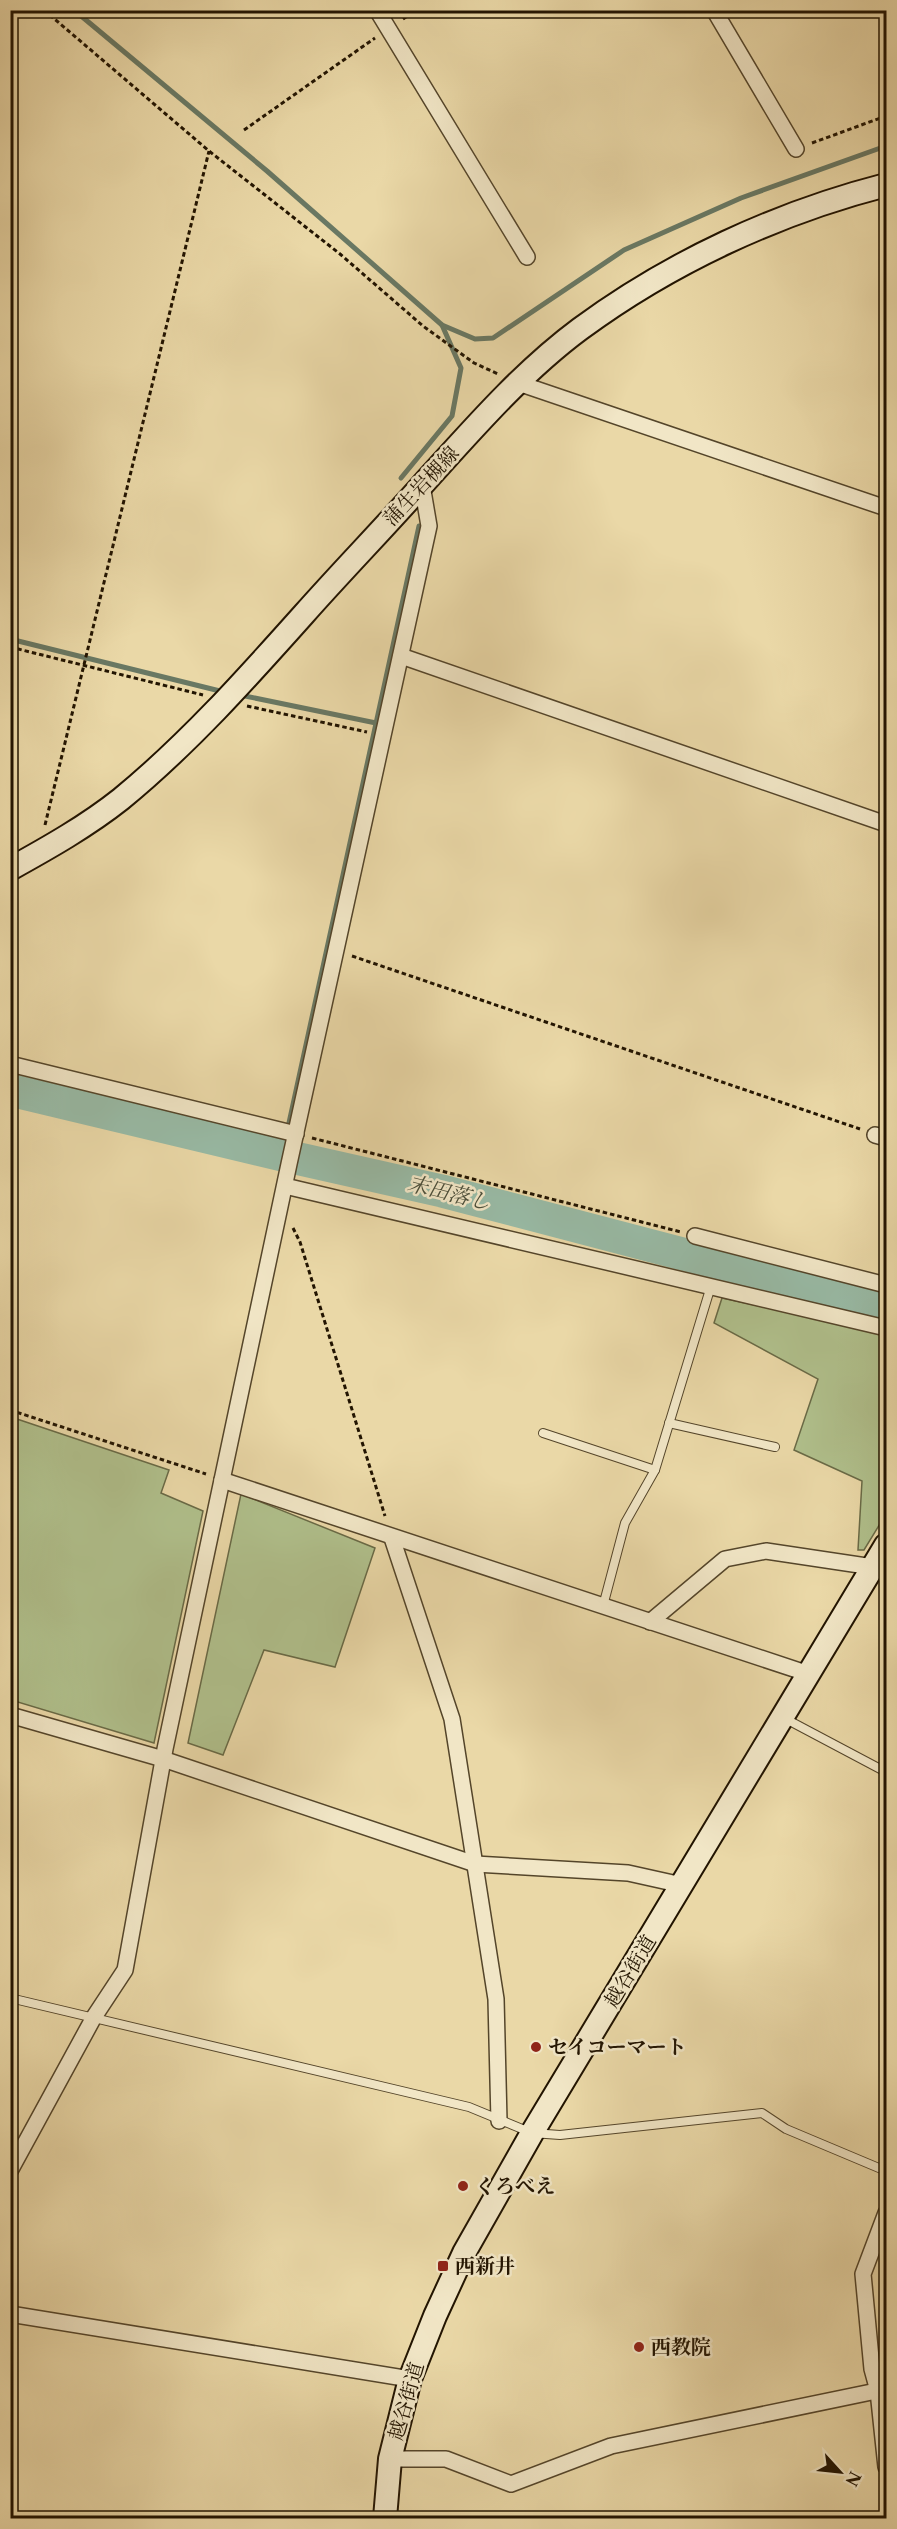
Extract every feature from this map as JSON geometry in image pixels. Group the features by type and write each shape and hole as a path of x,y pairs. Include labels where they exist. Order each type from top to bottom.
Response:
{"street":[{"path":"377,10 527,257"},
{"path":"714,10 796,149"},
{"name":"蒲生岩槻線","path":"10,869 118,801 163,762 226,701 518,383 579,330 655,279 729,240 880,191"},
{"path":"518,383 886,508"},
{"path":"10,2171 94,2017 125,1970 163,1759 429,526 422,485"},
{"path":"401,656 886,824"},
{"path":"10,1064 296,1134"},
{"path":"285,1186 886,1328"},
{"path":"695,1236 886,1285"},
{"path":"222,1480 809,1674"},
{"path":"392,1538 452,1719 496,1999 499,2121"},
{"name":"越谷街道","path":"385,2518 390,2459 410,2379 435,2316 464,2253 532,2133 886,1545"},
{"path":"650,1622 725,1559 766,1551 873,1567"},
{"path":"10,1715 163,1759 475,1864 628,1873 682,1885"},
{"path":"886,2213 863,2274 872,2369 882,2390 886,2467"},
{"path":"10,2314 410,2379"},
{"path":"390,2459 446,2458 511,2484 611,2446 882,2390"}],"lane":[{"path":"603,1606 625,1523 655,1470 711,1286"},
{"path":"669,1423 775,1447"},
{"path":"543,1433 655,1470"},
{"path":"783,1717 886,1772"},
{"path":"10,1998 469,2107 532,2133 560,2135 762,2113 786,2129 886,2171"}],"path":[{"path":"44,10 209,151 340,254 423,326 474,363 518,383"},
{"path":"244,130 416,10"},
{"path":"796,149 886,116"},
{"path":"38,853 209,151"},
{"path":"10,647 226,701 383,736"},
{"path":"336,950 881,1136"},
{"path":"296,1134 695,1236"},
{"path":"281,1204 300,1242 392,1538"},
{"path":"10,1410 222,1480"}],"green space":[{"path":"722,1298 886,1333 886,1514 864,1550 858,1550 862,1481 794,1450 818,1379 714,1323"},
{"path":"11,1417 169,1470 161,1493 203,1511 154,1743 11,1700"},
{"path":"241,1494 375,1548 335,1667 264,1650 223,1755 188,1743"}],"waterway":[{"path":"74,10 267,171 442,325 475,339 493,338 624,250 741,198 886,146"},
{"path":"401,478 452,416 461,368 442,325"},
{"path":"282,1155 419,526"},
{"path":"10,639 224,692"},
{"path":"240,695 376,723"},
{"name":"末田落し","path":"10,1090 442,1191 778,1279 886,1303"}],"place":[{"name":"セイコーマート","path":"536,2047"},
{"name":"くろべえ","path":"463,2186"},
{"name":"西新井","path":"443,2266"},
{"name":"西教院","path":"639,2347"}]}
